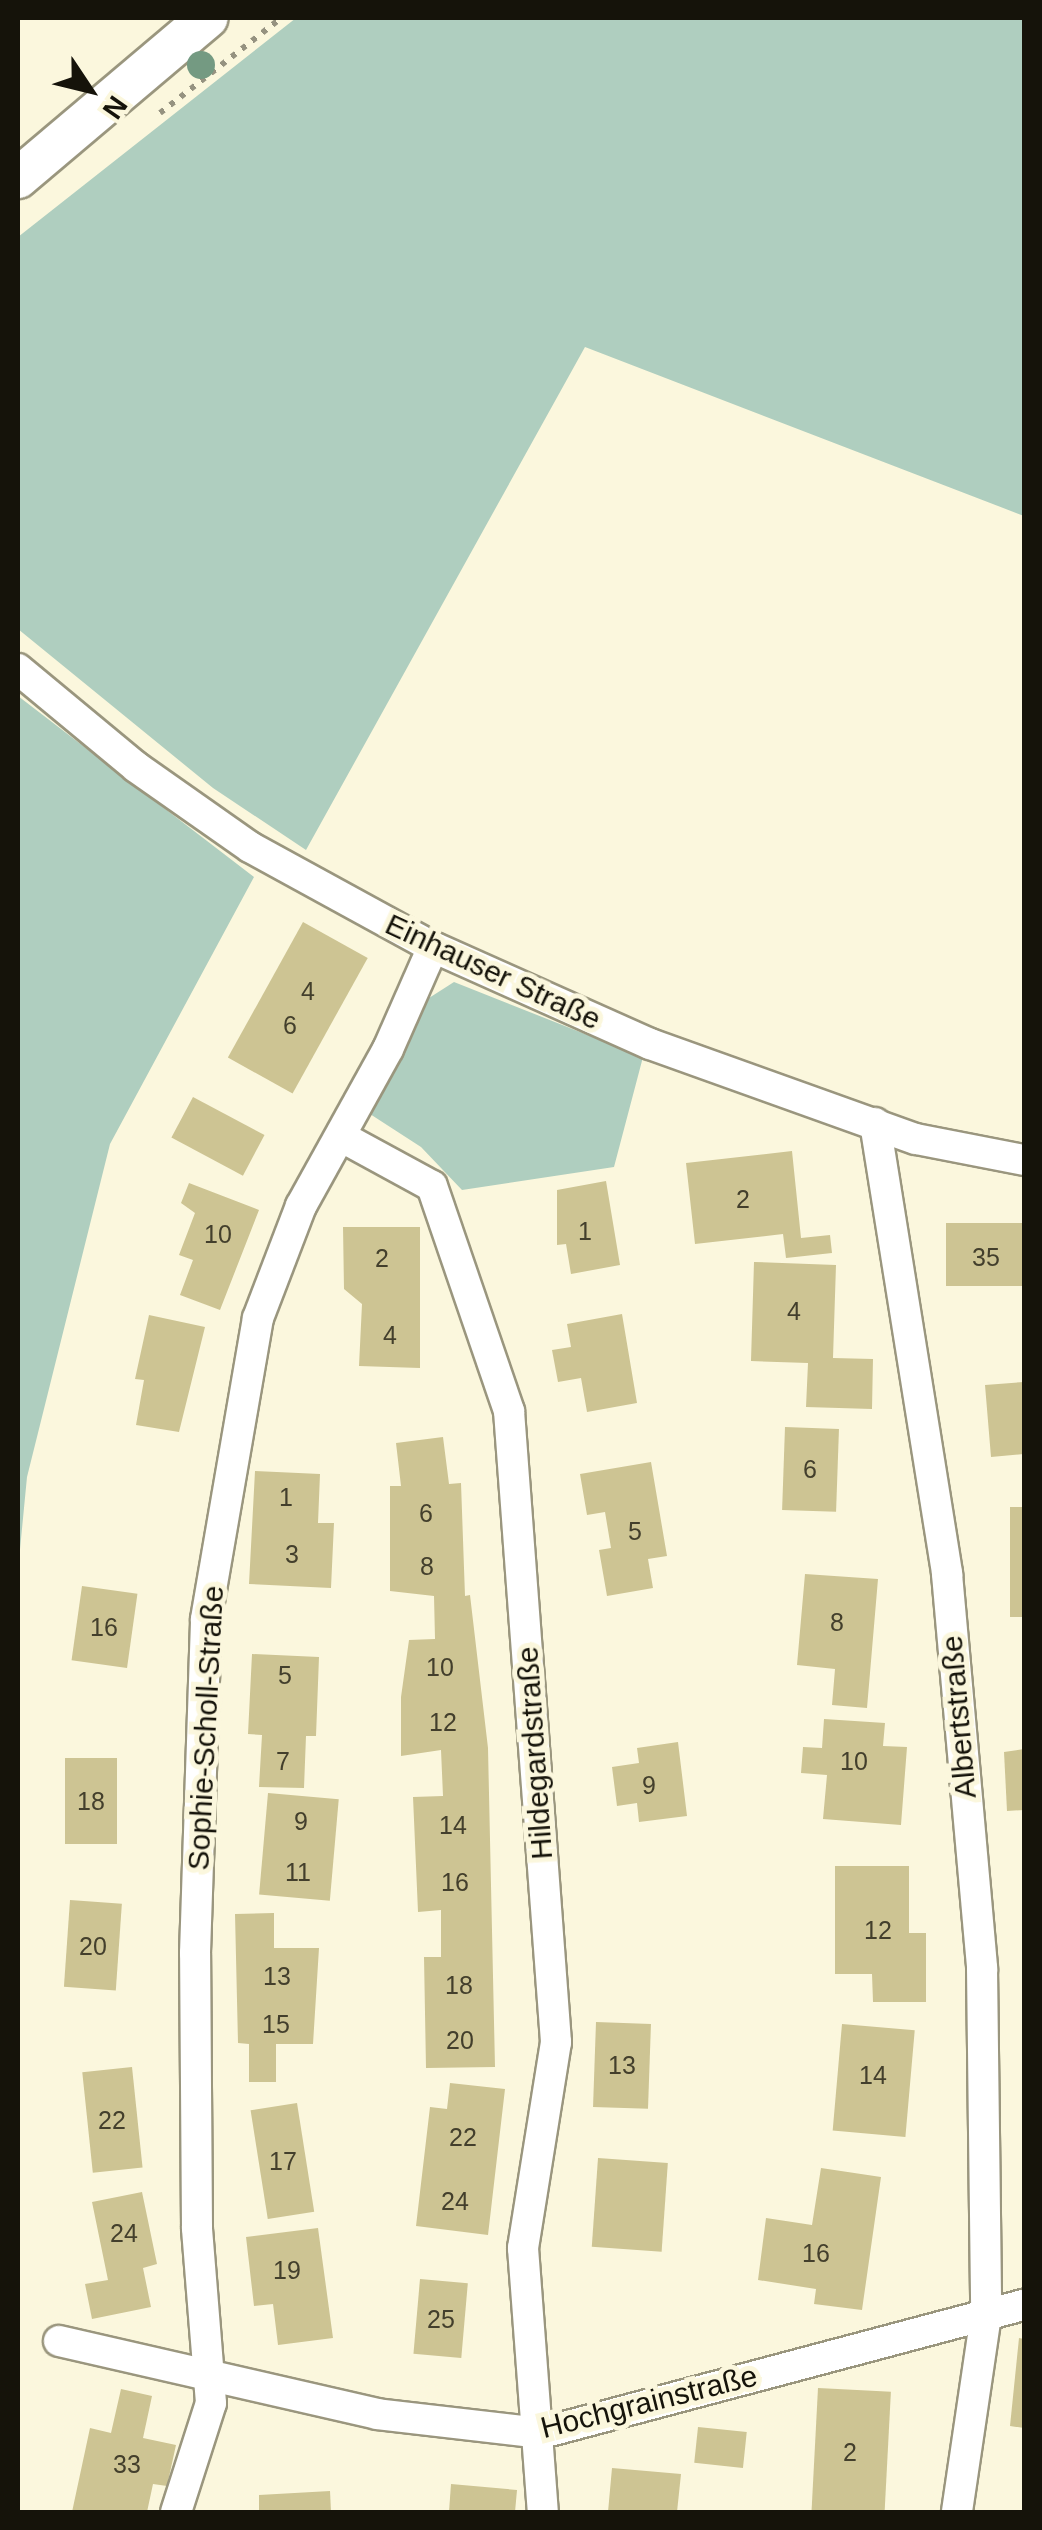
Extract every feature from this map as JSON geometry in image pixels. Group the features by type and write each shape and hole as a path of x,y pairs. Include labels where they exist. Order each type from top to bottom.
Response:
{"street":[{"path":"18,178 207,18"},
{"name":"Einhauser Straße","path":"18,669 136,767 250,847 433,947 650,1044 916,1139 1024,1160"},
{"name":"Sophie-Scholl-Straße","path":"212,2372 197,2228 195,1953 206,1619 258,1318 301,1206 342,1136 433,947"},
{"name":"Albertstraße","path":"875,1123 947,1574 982,1968 986,2316 958,2512"},
{"name":"Hildegardstraße","path":"342,1136 432,1186 510,1411 556,2042 523,2248 542,2433 543,2512"},
{"name":"Hochgrainstraße","path":"59,2341 212,2372 377,2414 542,2433 1024,2305"},
{"path":"176,2512 212,2403 212,2372"}],"green space":[{"path":"296,18 1024,18 1024,516 585,347 306,850 213,788 18,629 18,237"},
{"path":"18,696 254,877 110,1144 27,1477 18,1570"},
{"path":"454,982 643,1057 614,1167 462,1190 421,1147 370,1114 429,998"}],"building":[{"path":"303,922 368,958 293,1093 228,1058"},
{"path":"193,1097 265,1135 243,1176 171,1138"},
{"path":"792,1151 801,1238 830,1235 832,1253 786,1258 783,1234 695,1244 686,1163"},
{"path":"606,1181 620,1265 571,1274 566,1244 557,1245 557,1190"},
{"path":"189,1183 259,1210 220,1310 180,1295 193,1260 179,1255 195,1213 181,1203"},
{"path":"946,1223 1024,1223 1024,1286 946,1286"},
{"path":"343,1227 420,1227 420,1368 359,1366 362,1304 344,1289"},
{"path":"754,1262 836,1265 833,1358 873,1359 872,1409 806,1407 808,1363 751,1361"},
{"path":"622,1314 637,1403 587,1412 581,1378 558,1382 552,1350 571,1347 567,1324"},
{"path":"149,1315 205,1327 179,1432 136,1425 144,1380 135,1379"},
{"path":"1024,1382 1024,1454 991,1457 985,1385"},
{"path":"785,1427 839,1429 836,1512 782,1510"},
{"path":"443,1437 449,1484 461,1483 465,1596 470,1595 488,1748 495,2067 426,2068 424,1957 441,1957 441,1910 418,1912 413,1797 443,1796 441,1750 401,1756 401,1697 409,1640 435,1639 434,1596 390,1591 390,1486 401,1486 396,1443"},
{"path":"651,1462 667,1556 648,1559 653,1588 607,1596 599,1550 611,1548 605,1512 587,1515 580,1474"},
{"path":"255,1471 320,1474 318,1523 334,1523 331,1588 249,1584"},
{"path":"1010,1507 1024,1507 1024,1617 1010,1617"},
{"path":"805,1574 878,1579 867,1708 832,1705 835,1669 797,1665"},
{"path":"82,1586 137,1594 127,1668 72,1660"},
{"path":"252,1654 319,1657 316,1736 306,1736 304,1788 259,1787 262,1735 248,1734"},
{"path":"824,1719 885,1723 883,1746 907,1747 901,1825 823,1819 827,1775 801,1773 803,1747 822,1748"},
{"path":"678,1742 687,1816 639,1822 637,1803 617,1806 612,1767 639,1763 637,1748"},
{"path":"1024,1749 1024,1810 1007,1811 1004,1752"},
{"path":"65,1758 117,1758 117,1844 65,1844"},
{"path":"268,1793 339,1799 330,1901 259,1895"},
{"path":"835,1866 909,1866 909,1933 926,1933 926,2002 873,2002 872,1974 835,1974"},
{"path":"70,1900 122,1904 116,1990 64,1987"},
{"path":"274,1913 274,1948 319,1948 313,2044 276,2044 276,2082 249,2082 249,2044 238,2043 235,1914"},
{"path":"596,2022 651,2024 648,2109 593,2107"},
{"path":"842,2024 915,2030 905,2137 833,2131"},
{"path":"132,2067 143,2167 93,2173 82,2072"},
{"path":"450,2083 505,2089 488,2235 416,2226 430,2107 447,2109"},
{"path":"297,2103 314,2212 268,2219 251,2110"},
{"path":"598,2158 668,2163 662,2252 592,2247"},
{"path":"821,2168 881,2177 862,2310 814,2304 816,2289 758,2280 766,2218 812,2225"},
{"path":"142,2192 157,2264 143,2268 151,2307 92,2319 85,2284 108,2280 92,2202"},
{"path":"318,2228 333,2338 278,2345 273,2304 254,2306 246,2237"},
{"path":"420,2279 468,2283 461,2358 413,2354"},
{"path":"1019,2338 1024,2339 1024,2428 1010,2426"},
{"path":"818,2388 891,2392 885,2512 812,2512"},
{"path":"121,2389 152,2396 143,2438 176,2445 167,2486 153,2484 147,2512 72,2512 90,2428 111,2433"},
{"path":"698,2427 747,2432 743,2468 694,2463"},
{"path":"612,2468 681,2474 677,2512 608,2512"},
{"path":"451,2484 517,2490 515,2512 449,2512"},
{"path":"330,2491 331,2512 259,2512 259,2495"}]}
